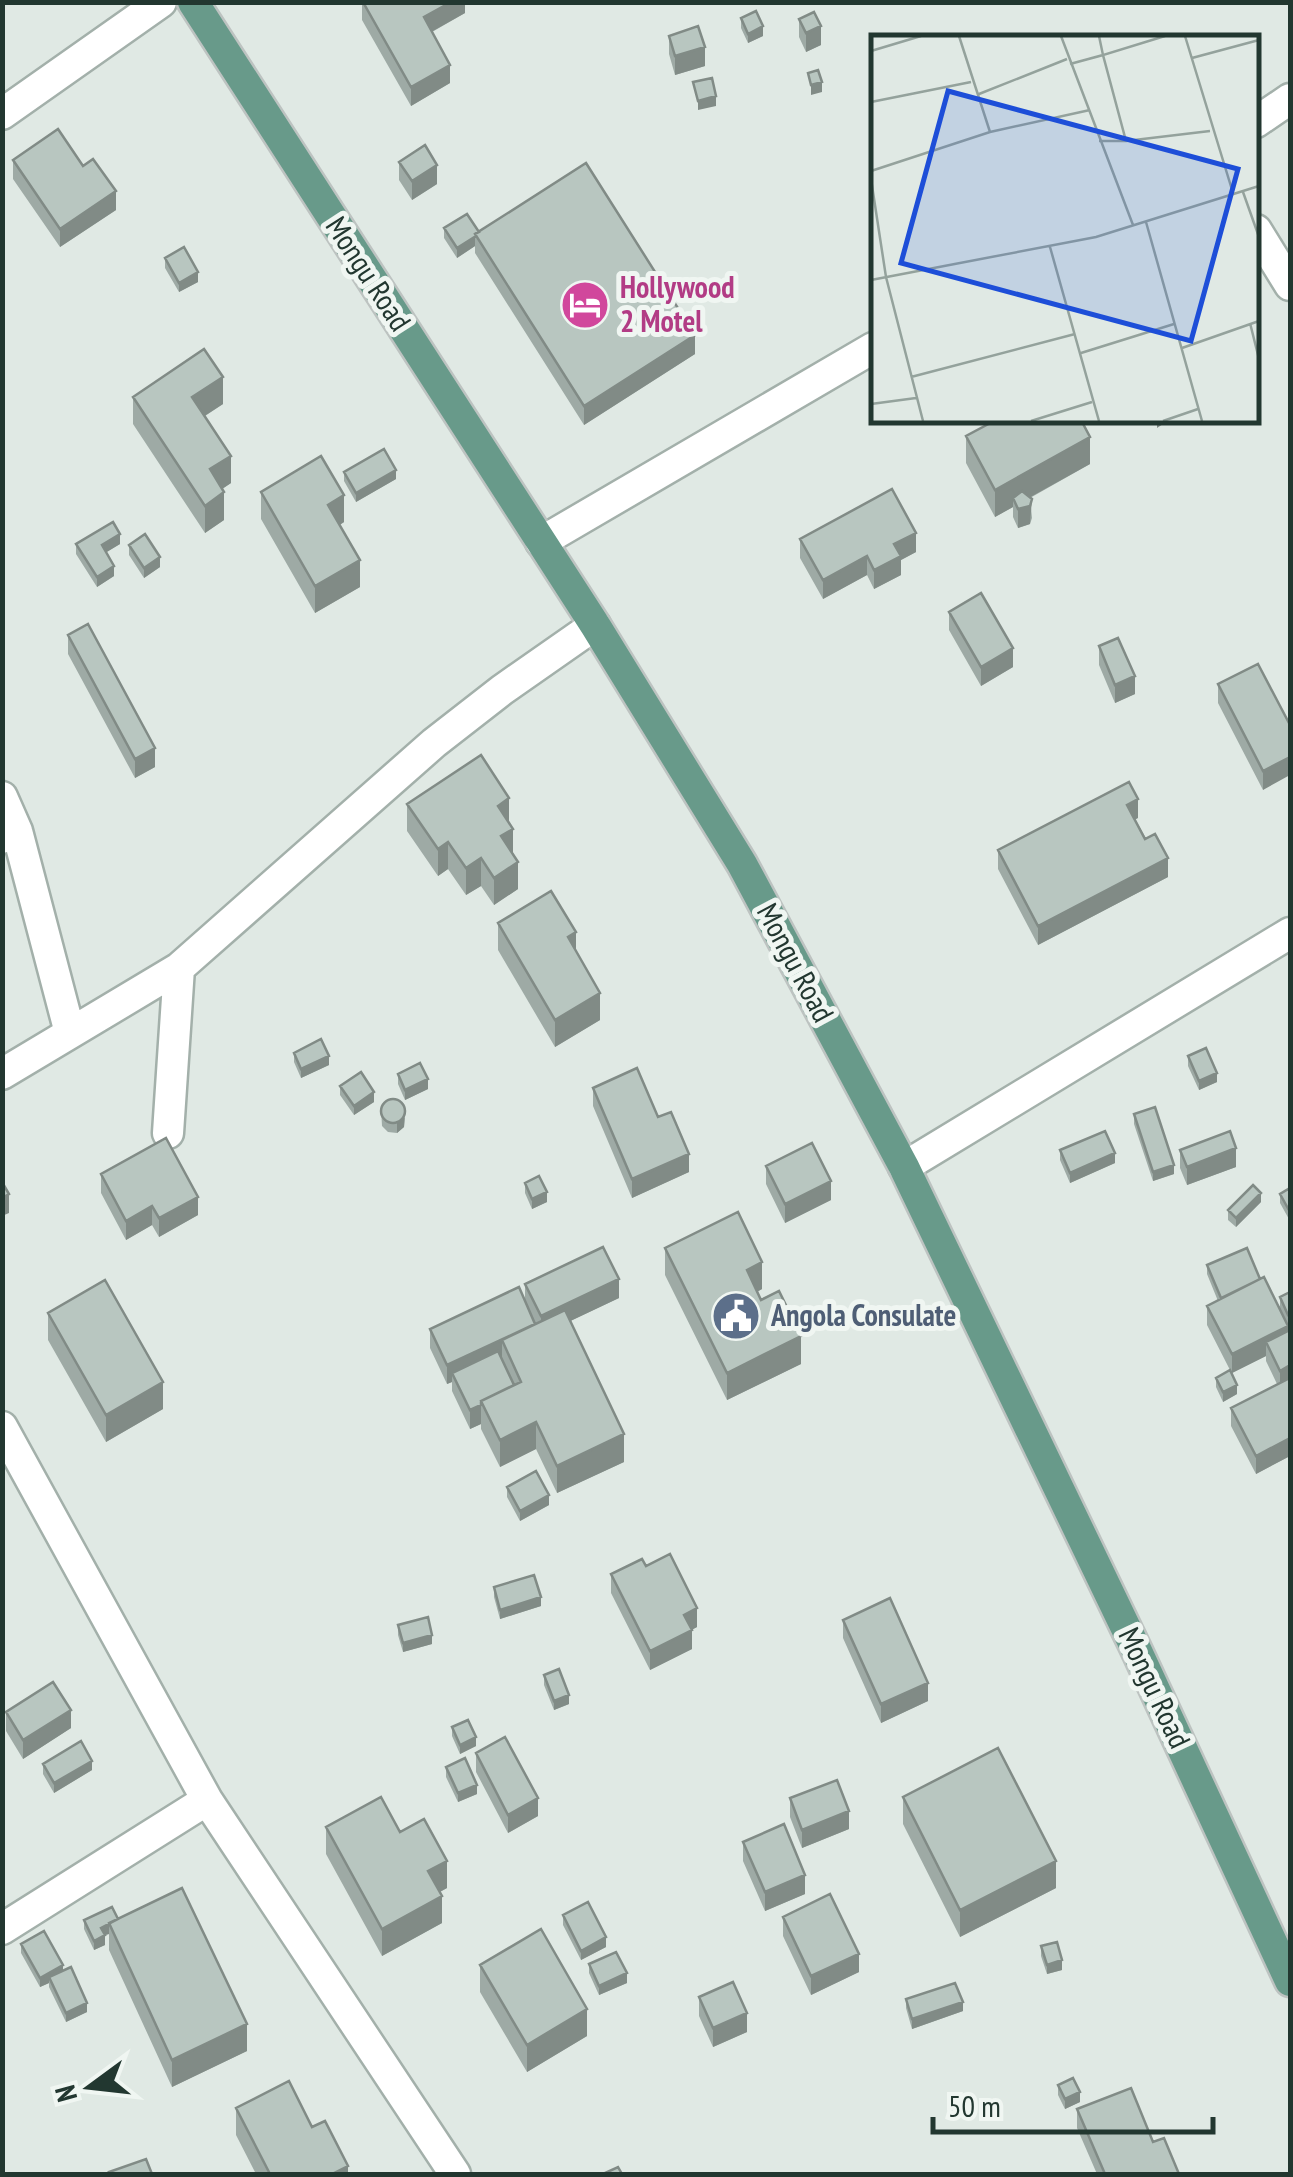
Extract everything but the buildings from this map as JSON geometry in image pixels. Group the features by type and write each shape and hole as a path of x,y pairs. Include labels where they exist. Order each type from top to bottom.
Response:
{"main road":[{"name":"Mongu Road","path":"193,2 595,625 742,864 904,1167 1128,1631 1290,1981"}],"street":[{"path":"2,114 161,2"},
{"path":"1258,121 1290,99"},
{"path":"1258,233 1290,285"},
{"path":"541,542 871,349"},
{"path":"2,1074 179,968 434,744 502,690 595,625"},
{"path":"2,798 70,1034"},
{"path":"904,1167 1290,933"},
{"path":"168,1133 179,968"},
{"path":"2,1427 208,1800 455,2174"},
{"path":"2,1929 208,1800"}],"place":[{"name":"Hollywood 2 Motel","path":"585,305"},
{"name":"Angola Consulate","path":"736,1316"}]}
